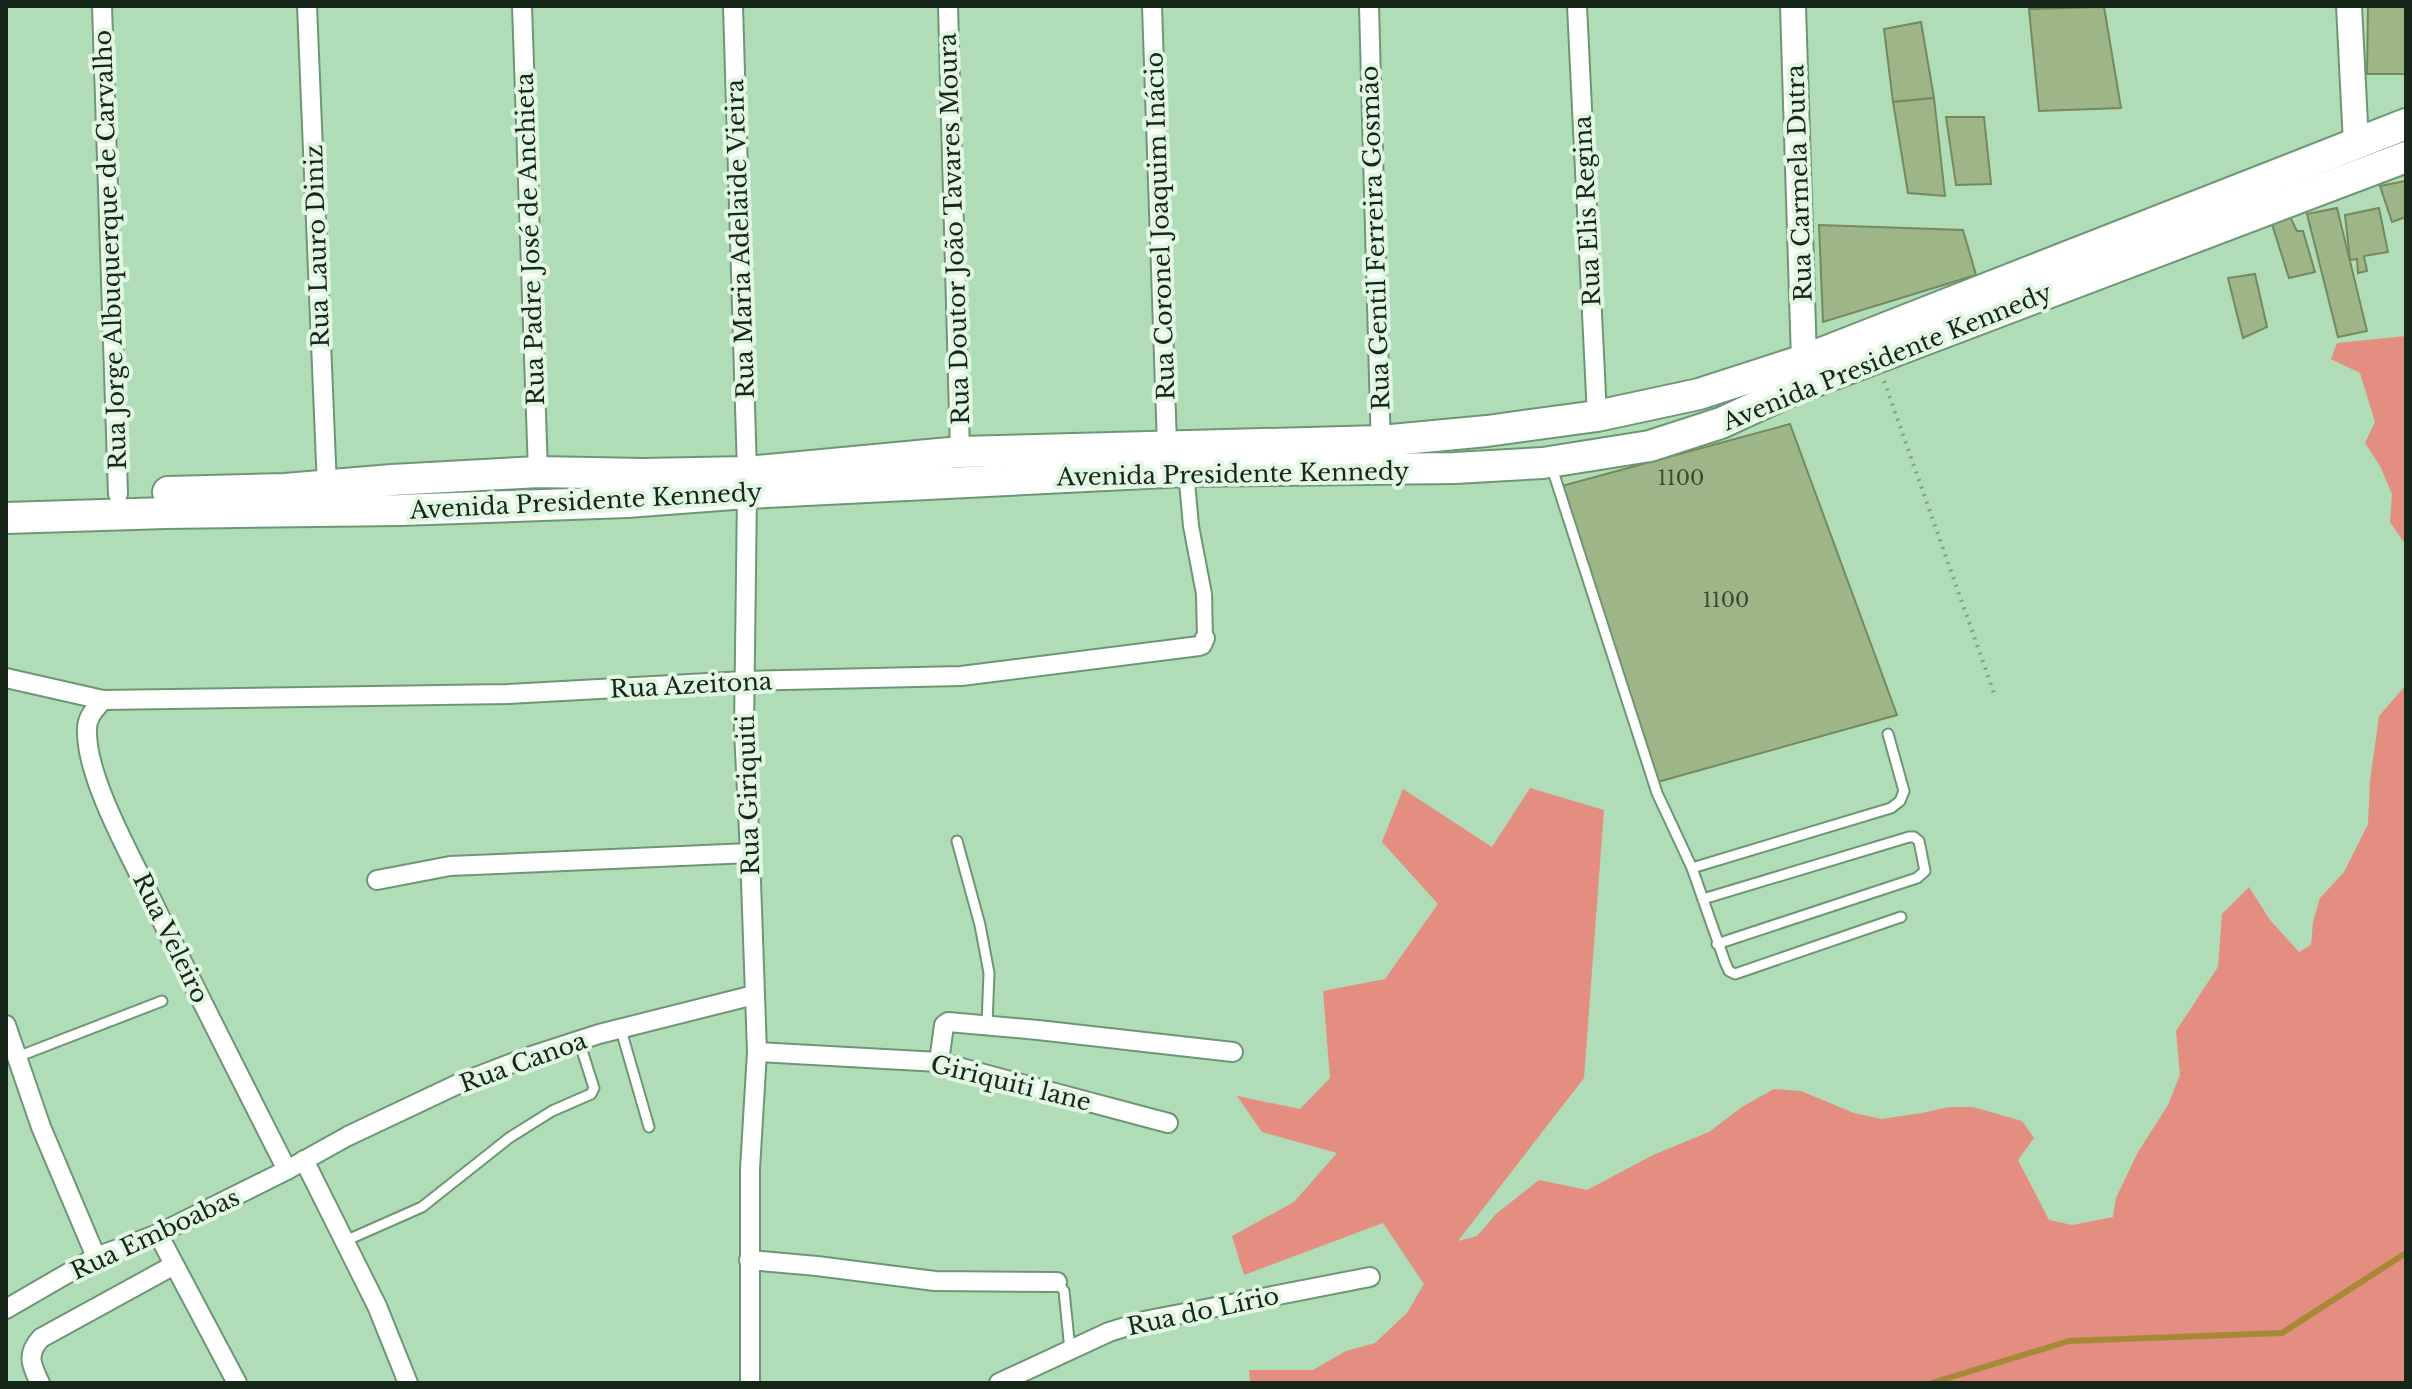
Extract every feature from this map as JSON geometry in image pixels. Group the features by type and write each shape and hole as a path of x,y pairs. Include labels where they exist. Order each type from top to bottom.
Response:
{"main road":[{"name":"Avenida Presidente Kennedy","path":"6,500 327,487 538,472 643,474 747,482 1186,471 1380,455 1487,431 1597,416 1699,394 1804,360 2406,124"},
{"name":"Avenida Presidente Kennedy","path":"6,518 627,502 960,452 1167,445 1380,455 1455,468 1550,462 1650,446 1721,423 1797,388 2406,157"}],"street":[{"name":"Rua Jorge Albuquerque de Carvalho","path":"102,6 118,494"},
{"name":"Rua Lauro Diniz","path":"307,6 327,487"},
{"name":"Rua Padre José de Anchieta","path":"522,6 538,472"},
{"name":"Rua Maria Adelaide Vieira","path":"733,6 747,482"},
{"name":"Rua Doutor João Tavares Moura","path":"948,6 960,452"},
{"name":"Rua Coronel Joaquim Inácio","path":"1152,6 1167,445"},
{"name":"Rua Gentil Ferreira Gosmão","path":"1369,6 1380,455"},
{"name":"Rua Elis Regina","path":"1577,6 1597,416"},
{"name":"Rua Carmela Dutra","path":"1793,6 1804,360"},
{"path":"2349,6 2356,144"},
{"name":"Rua Azeitona","path":"6,678 103,700 508,694 744,681 961,676 1199,646 1205,638 1204,594 1191,526 1186,471"},
{"name":"Rua Giriquiti","path":"747,482 744,730 757,1052 750,1169 750,1383"},
{"name":"Rua Veleiro","path":"103,700 88,721 86,731 92,765 118,831 287,1170"},
{"path":"377,880 450,866 750,853"},
{"name":"Rua Canoa","path":"304,1160 458,1084 579,1041 754,1005"},
{"path":"939,1062 944,1025 948,1022 1233,1052"},
{"path":"6,1025 41,1127 96,1257"},
{"name":"Giriquiti lane","path":"757,1052 939,1062 1168,1123"},
{"path":"304,1160 377,1306 408,1383"},
{"name":"Rua Emboabas","path":"6,1309 96,1257 158,1234 304,1160"},
{"path":"158,1234 237,1383"},
{"path":"749,1260 935,1281 1057,1282"},
{"path":"40,1383 31,1356 33,1347 41,1338 174,1265"},
{"name":"Rua do Lírio","path":"999,1383 1109,1332 1144,1321 1370,1277"}],"lane":[{"path":"1550,462 1657,793 1692,868 1729,971 1735,974 1901,917"},
{"path":"1692,868 1891,808 1900,801 1904,791 1888,734"},
{"path":"1703,899 1909,837 1919,841 1925,871 1917,878 1717,944"},
{"path":"957,841 980,925 989,973 987,1025"},
{"path":"17,1057 162,1001"},
{"path":"621,1030 649,1127"},
{"path":"345,1241 422,1207 509,1138 552,1111 591,1094 594,1088 579,1041"},
{"path":"1057,1282 1064,1291 1070,1350"}],"path":[{"path":"1876,358 1995,696"}],"shaded area":[{"path":"2406,336 2406,541 2403,541 2390,522 2392,494 2380,466 2365,443 2375,422 2360,373 2331,359 2337,343"},
{"path":"2406,685 2406,1383 1250,1383 1249,1370 1313,1370 1346,1351 1375,1343 1407,1313 1424,1284 1383,1223 1244,1275 1232,1236 1294,1202 1337,1153 1262,1132 1237,1096 1300,1109 1330,1078 1323,991 1385,979 1438,904 1382,842 1403,789 1492,847 1530,788 1604,810 1584,1078 1458,1241 1477,1236 1496,1214 1539,1180 1587,1190 1653,1155 1709,1132 1742,1107 1774,1089 1801,1091 1854,1113 1881,1119 1949,1107 1973,1107 2022,1121 2034,1138 2018,1160 2049,1220 2072,1225 2113,1217 2116,1198 2138,1152 2168,1105 2180,1075 2176,1031 2218,967 2222,914 2249,887 2270,920 2299,952 2311,945 2320,898 2344,872 2368,824 2379,716"}],"building":[{"path":"2368,6 2406,6 2406,74 2367,74"},
{"path":"2104,7 2121,108 2039,111 2029,9"},
{"path":"1921,22 1934,98 1893,102 1884,29"},
{"path":"1934,98 1945,196 1908,193 1893,102"},
{"path":"1946,117 1984,117 1991,184 1956,185"},
{"path":"2405,181 2406,217 2392,222 2380,186"},
{"path":"2337,208 2367,331 2338,337 2307,214"},
{"path":"2379,208 2388,252 2364,256 2367,271 2358,273 2357,259 2350,260 2345,215"},
{"path":"2290,217 2297,231 2303,231 2315,272 2289,278 2272,224"},
{"path":"1819,225 1963,230 1976,275 1823,322"},
{"path":"2255,274 2267,327 2243,338 2228,278"},
{"path":"1790,424 1897,715 1654,783 1562,486"}],"waterway":[{"path":"1932,1383 2069,1341 2282,1333 2406,1253"}]}
